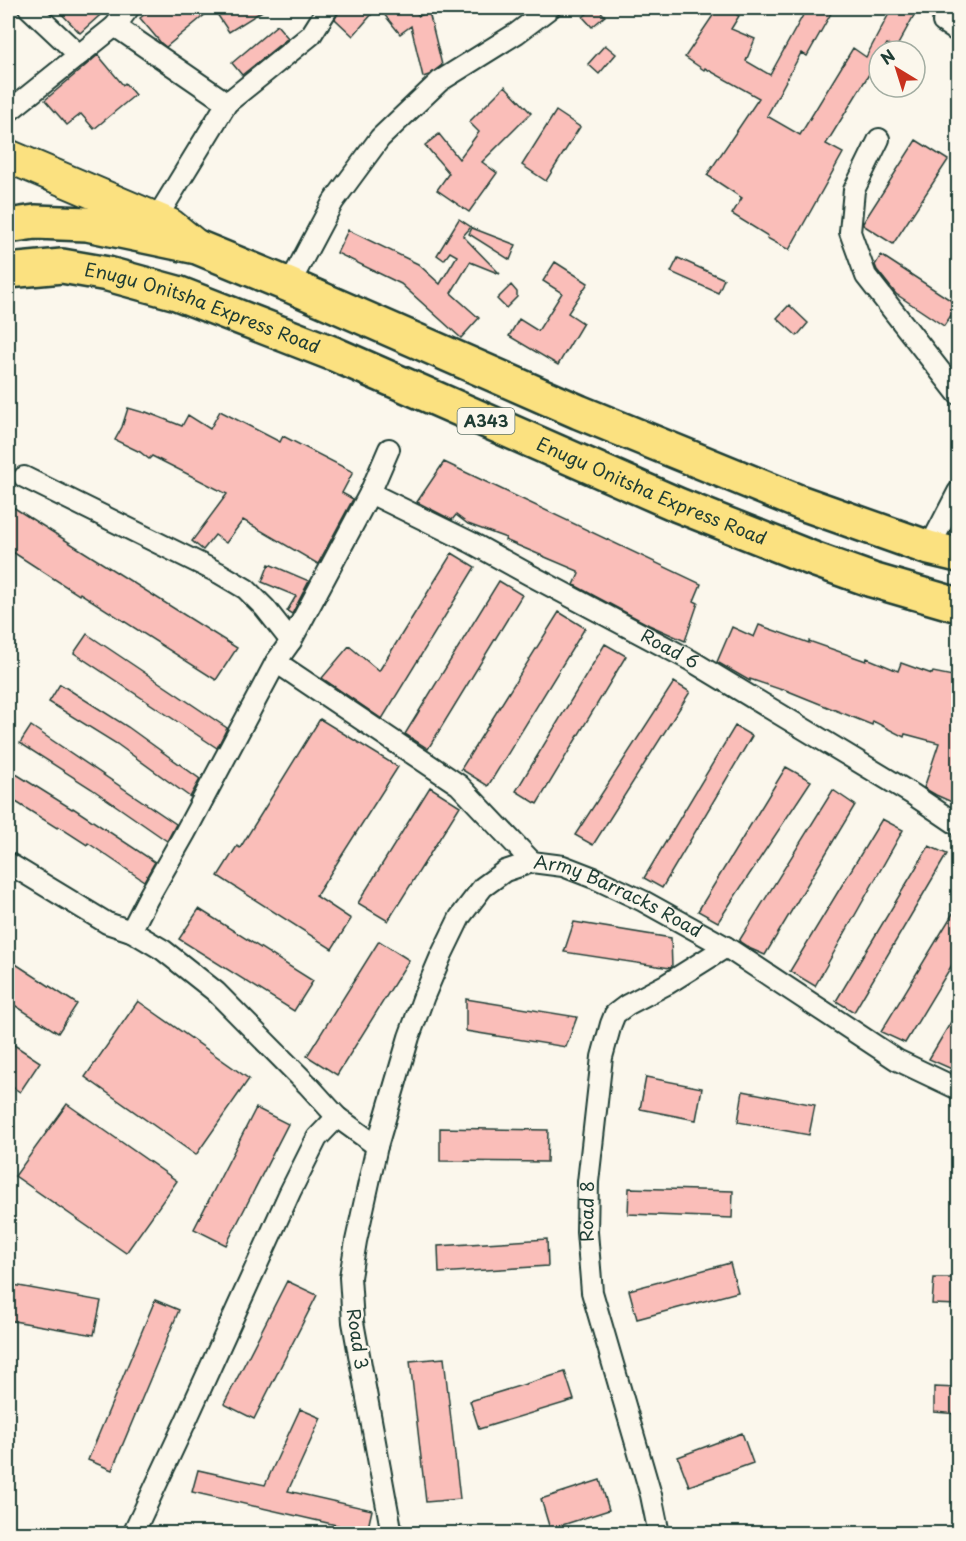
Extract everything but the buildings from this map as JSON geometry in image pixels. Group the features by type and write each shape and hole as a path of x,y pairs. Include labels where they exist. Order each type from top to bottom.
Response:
{"highway":[{"name":"A343","path":"8,226 35,222 87,224 197,247 612,425 799,502 944,552"},
{"name":"Enugu Onitsha Express Road","path":"8,271 62,266 108,274 177,293 334,354 678,505 816,560 872,580 958,605"}],"main road":[{"path":"8,156 170,225 197,247"}],"street":[{"path":"29,8 79,55"},
{"path":"8,112 116,26 129,8"},
{"path":"156,219 227,103 311,35 328,8"},
{"path":"290,285 333,202 380,138 440,81 517,33 550,8"},
{"path":"116,26 227,103"},
{"path":"879,139 854,190 849,232 866,276 958,394"},
{"path":"131,931 276,662 291,641 370,493 389,449"},
{"path":"24,477 219,573 246,589 265,608 291,641"},
{"path":"944,552 958,492"},
{"name":"Road 6","path":"370,493 472,543 690,660 903,789 958,825"},
{"path":"276,662 459,785 532,862"},
{"name":"Army Barracks Road","path":"377,1146 409,1037 424,996 460,917 483,887 505,871 532,862 563,866 643,901 726,947 897,1060 958,1089"},
{"path":"8,863 107,923 131,931 164,950 216,992 337,1117 377,1146"},
{"name":"Road 8","path":"659,1533 651,1495 592,1292 587,1232 588,1182 602,1057 615,1014 726,947"},
{"path":"133,1533 290,1191 317,1138 337,1117"},
{"name":"Road 3","path":"377,1146 350,1277 357,1344 392,1533"}]}
